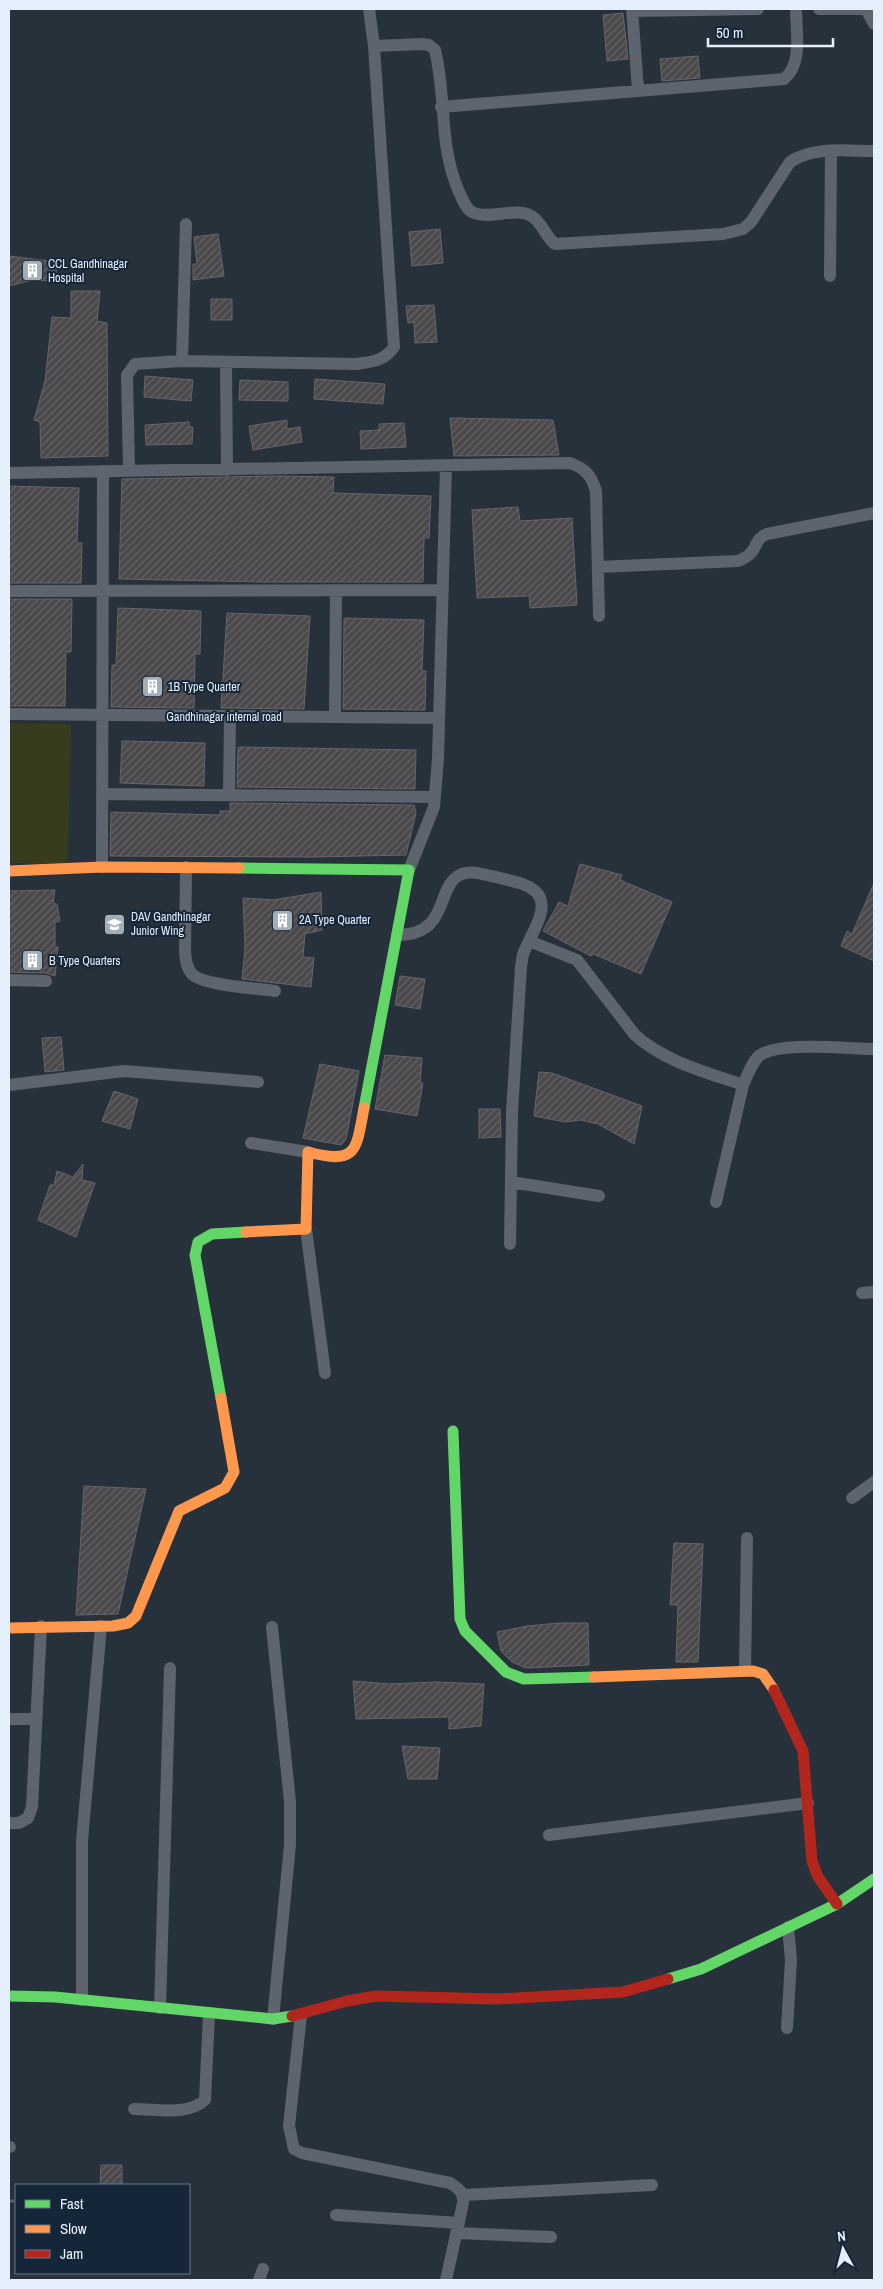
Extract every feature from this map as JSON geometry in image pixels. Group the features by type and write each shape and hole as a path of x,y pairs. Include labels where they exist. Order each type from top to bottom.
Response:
{"street":[{"path":"129,470 127,375 135,364 182,362 376,362 389,355 394,346 374,46 369,9"},
{"path":"638,90 632,10 758,9"},
{"path":"441,108 784,79 792,72 797,59 796,9"},
{"path":"818,9 866,9 874,24"},
{"path":"374,46 422,44 430,45 435,50 444,141 451,173 466,206 473,213 485,216 523,213 533,216 555,244 723,234 743,229 751,222 790,162 805,154 874,151"},
{"path":"830,276 831,152"},
{"path":"182,362 186,224"},
{"path":"226,363 227,470"},
{"path":"9,473 570,463 583,468 592,478 596,491 599,616"},
{"path":"251,1143 339,1158 349,1155 357,1144 409,870 434,807 439,718 446,466"},
{"path":"102,867 104,471"},
{"path":"598,568 738,561 750,556 761,536 874,513"},
{"path":"9,591 442,590"},
{"path":"335,717 336,591"},
{"name":"Gandhinagar internal road","path":"9,714 439,718"},
{"path":"229,795 230,717"},
{"path":"102,794 435,797"},
{"path":"9,871 102,867 409,870"},
{"path":"186,867 185,952 186,966 193,976 206,981 275,991"},
{"path":"397,935 411,935 431,924 453,882 461,874 475,872 527,885 538,894 542,903 541,910 523,954 521,967 512,1103 510,1244"},
{"path":"529,941 577,960 635,1035 647,1046 665,1056 743,1085"},
{"path":"9,980 46,981"},
{"path":"716,1202 743,1085 758,1057 767,1050 782,1047 874,1049"},
{"path":"9,1085 124,1071 258,1082"},
{"path":"308,1152 306,1229 325,1373"},
{"path":"511,1182 599,1196"},
{"path":"9,1628 101,1626 128,1623 136,1616 179,1511 189,1502 221,1493 231,1484 234,1472 195,1255 198,1242 212,1234 306,1229"},
{"path":"453,1431 460,1619 465,1631 506,1672 524,1679 745,1671 763,1674 770,1682 804,1751 812,1861 818,1877 837,1904"},
{"path":"852,1498 874,1482"},
{"path":"745,1671 747,1538"},
{"path":"9,1824 19,1823 28,1818 32,1807 41,1626"},
{"path":"82,2000 82,1842 101,1626"},
{"path":"272,1627 290,1802 290,1845 274,2019"},
{"path":"160,2008 170,1668"},
{"path":"9,1719 35,1720"},
{"path":"550,1835 808,1804"},
{"path":"9,1996 82,2000 274,2019 301,2016 348,2000 376,1996 497,1999 623,1992 701,1969 837,1904 874,1879"},
{"path":"787,2028 791,1960 788,1927"},
{"path":"134,2109 188,2110 199,2106 205,2100 209,2014"},
{"path":"301,2016 290,2126 294,2149 302,2153 450,2183 459,2188 464,2195 446,2280"},
{"path":"464,2195 652,2185"},
{"path":"336,2215 551,2237"}],"green space":[{"path":"9,723 71,724 68,864 9,863"}],"building":[{"path":"623,13 628,59 607,61 603,15"},
{"path":"698,56 700,78 662,81 660,59"},
{"path":"440,229 443,263 412,266 409,232"},
{"path":"218,234 224,276 193,280 193,264 197,264 194,237"},
{"name":"CCL Gandhinagar Hospital","path":"9,256 58,262 54,281 33,280 9,286"},
{"path":"71,291 100,291 97,321 107,323 108,456 41,458 40,422 34,420 45,381 52,317 71,318"},
{"path":"211,299 232,299 232,320 211,320"},
{"path":"434,305 437,342 415,343 414,322 408,323 406,306"},
{"path":"145,376 193,380 191,401 144,397"},
{"path":"315,379 385,384 383,404 314,399"},
{"path":"240,380 288,382 288,401 239,400"},
{"path":"450,418 553,420 559,455 454,456"},
{"path":"287,420 287,429 300,427 302,442 253,450 249,426"},
{"path":"189,422 189,427 193,427 192,444 146,445 145,425"},
{"path":"404,423 406,447 361,449 360,431 379,430 379,424"},
{"path":"279,476 334,477 333,493 431,496 429,538 424,538 423,582 265,582 119,579 122,479"},
{"path":"9,486 79,488 77,543 82,543 81,583 9,583"},
{"path":"518,507 520,521 572,518 577,605 530,608 529,596 477,598 472,510"},
{"path":"9,599 72,599 71,652 66,652 65,706 9,706"},
{"path":"118,608 201,611 200,654 195,654 194,708 111,707 112,665 116,665"},
{"path":"227,613 310,616 304,709 221,708"},
{"path":"344,618 424,620 422,671 426,671 425,710 343,709"},
{"path":"122,741 205,743 204,786 120,783"},
{"path":"238,747 416,750 415,789 237,787"},
{"path":"230,803 414,805 416,813 406,855 313,857 110,856 111,812 220,815 220,811 230,811"},
{"path":"580,864 622,875 620,880 672,902 641,974 593,954 591,956 543,931 559,902 568,906"},
{"path":"874,883 874,961 841,946 847,931 852,934"},
{"path":"55,890 53,903 57,904 60,921 55,922 55,947 58,947 55,976 46,973 9,972 9,891"},
{"name":"2A Type Quarter","path":"321,892 322,930 305,934 303,957 314,958 311,987 242,979 245,948 243,898 273,900"},
{"path":"400,976 425,979 420,1009 395,1005"},
{"path":"61,1037 64,1070 45,1072 42,1038"},
{"path":"385,1055 422,1058 420,1083 423,1083 417,1116 375,1109"},
{"path":"320,1064 359,1071 346,1139 341,1145 303,1138"},
{"path":"539,1072 552,1073 642,1106 634,1144 598,1124 581,1120 565,1122 534,1116"},
{"path":"114,1091 138,1099 130,1129 102,1121"},
{"path":"479,1109 500,1109 501,1137 479,1138"},
{"path":"83,1164 82,1180 95,1183 76,1237 38,1220 50,1185 54,1185 57,1171 73,1177"},
{"path":"84,1486 146,1489 118,1614 76,1615"},
{"path":"674,1543 703,1544 698,1662 676,1662 678,1605 670,1605"},
{"path":"588,1623 589,1665 526,1668 512,1662 501,1651 497,1632 527,1626"},
{"path":"353,1681 389,1684 436,1682 484,1684 481,1726 449,1729 449,1717 356,1719"},
{"path":"402,1746 440,1748 437,1779 408,1779"},
{"path":"101,2165 122,2165 122,2184 100,2184"}],"traffic: fast":[{"path":"239,868 409,870 364,1108"},
{"path":"221,1398 195,1255 198,1242 212,1234 246,1232"},
{"path":"453,1431 460,1619 465,1631 506,1672 524,1679 594,1677"},
{"path":"668,1979 701,1969 837,1904 874,1879"},
{"path":"9,1996 55,1997 273,2019 292,2016"}],"traffic: slow":[{"path":"9,871 102,867 239,868"},
{"path":"246,1232 306,1229 308,1152 336,1157 351,1151 359,1135 364,1108"},
{"path":"9,1628 113,1626 128,1623 136,1616 179,1511 225,1488 234,1472 221,1398"},
{"path":"594,1677 753,1671 763,1674 774,1690"}],"traffic: jam":[{"path":"774,1690 803,1751 812,1861 818,1877 837,1904"},
{"path":"292,2016 347,2001 376,1996 497,1999 623,1992 668,1979"}],"place":[{"name":"CCL Gandhinagar Hospital","path":"32,271"},
{"name":"1B Type Quarter","path":"152,687"},
{"name":"2A Type Quarter","path":"283,920"},
{"name":"DAV Gandhinagar Junior Wing","path":"115,924"},
{"name":"B Type Quarters","path":"33,961"}]}
